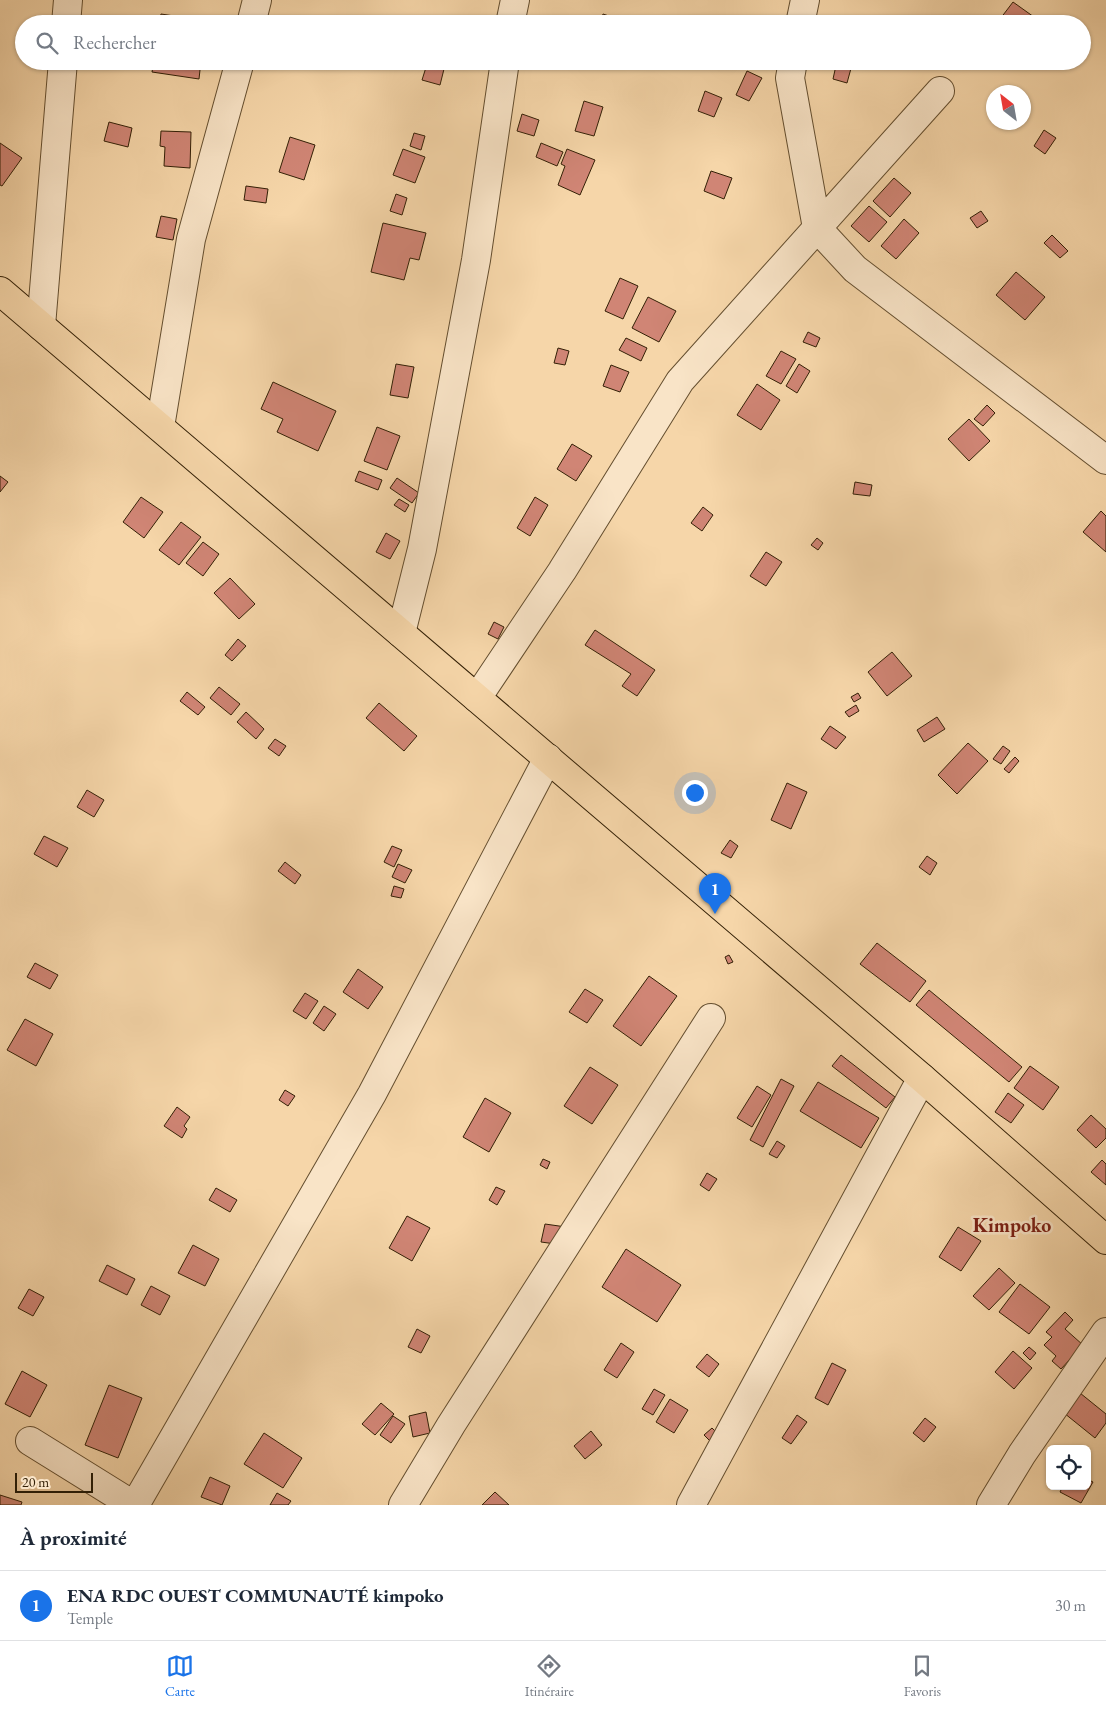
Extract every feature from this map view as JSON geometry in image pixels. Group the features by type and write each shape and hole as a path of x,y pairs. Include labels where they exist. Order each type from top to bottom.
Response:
{"main road":[{"path":"0,291 922,1078 1106,1240"}],"street":[{"path":"67,15 68,0"},
{"path":"253,15 257,0"},
{"path":"512,15 515,0"},
{"path":"802,15 805,0"},
{"path":"41,326 62,70"},
{"path":"160,427 191,239 238,70"},
{"path":"401,633 422,549 472,279 503,70"},
{"path":"791,70 790,78 817,228 856,269 1106,460"},
{"path":"477,698 562,571 680,382 940,91"},
{"path":"30,1441 134,1505 372,1094 548,758"},
{"path":"403,1505 451,1425 711,1018"},
{"path":"691,1505 922,1078"},
{"path":"991,1505 1022,1454 1106,1332"}],"building":[{"path":"1013,2 1031,15 1003,15"},
{"path":"152,70 200,70 199,79 152,72"},
{"path":"425,70 444,70 440,85 422,80"},
{"path":"835,70 851,70 847,83 833,79"},
{"path":"747,71 762,78 749,101 736,95"},
{"path":"705,91 722,98 714,117 698,111"},
{"path":"584,101 603,107 594,136 575,131"},
{"path":"522,114 539,120 534,136 517,131"},
{"path":"109,122 132,128 128,147 104,141"},
{"path":"1044,130 1056,138 1045,154 1034,146"},
{"path":"161,131 191,132 190,168 164,166 165,147 160,146"},
{"path":"414,133 425,136 421,150 410,146"},
{"path":"290,137 315,145 304,180 279,172"},
{"path":"0,143 22,158 2,186 0,185"},
{"path":"541,143 563,152 557,166 536,157"},
{"path":"403,149 425,157 415,183 393,175"},
{"path":"567,149 595,160 580,195 558,185 565,166 561,164"},
{"path":"711,171 732,178 724,199 704,191"},
{"path":"894,178 911,193 890,217 873,201"},
{"path":"246,186 268,189 266,203 244,200"},
{"path":"396,194 407,198 402,215 390,211"},
{"path":"869,206 887,222 869,242 851,226"},
{"path":"981,211 988,221 977,228 970,218"},
{"path":"161,216 177,219 173,240 156,237"},
{"path":"904,219 919,233 896,259 881,246"},
{"path":"383,223 426,233 419,260 410,258 404,280 371,272"},
{"path":"1052,235 1068,251 1060,258 1044,243"},
{"path":"1016,272 1045,297 1025,320 996,295"},
{"path":"620,278 638,286 623,319 605,311"},
{"path":"648,297 676,311 659,342 632,328"},
{"path":"808,332 820,338 816,347 803,342"},
{"path":"626,338 647,348 641,361 619,350"},
{"path":"558,348 569,351 565,365 554,363"},
{"path":"781,351 796,359 781,384 766,376"},
{"path":"396,364 414,367 408,398 390,395"},
{"path":"799,364 810,371 797,393 786,386"},
{"path":"611,365 629,372 620,392 603,386"},
{"path":"273,382 336,411 318,451 277,432 283,419 261,409"},
{"path":"757,384 780,400 761,430 737,415"},
{"path":"987,405 995,413 983,426 974,419"},
{"path":"969,419 990,441 969,461 948,439"},
{"path":"377,427 400,436 387,470 364,461"},
{"path":"572,444 592,456 576,481 557,469"},
{"path":"359,471 382,480 378,490 355,481"},
{"path":"0,476 8,482 0,492"},
{"path":"397,478 419,493 412,503 390,488"},
{"path":"855,482 872,485 870,496 853,494"},
{"path":"141,497 163,512 144,538 123,522"},
{"path":"535,497 548,505 530,536 517,528"},
{"path":"399,499 409,505 405,512 394,505"},
{"path":"703,507 713,515 702,531 691,523"},
{"path":"1101,511 1106,516 1106,552 1083,532"},
{"path":"181,522 201,537 179,565 159,550"},
{"path":"386,533 400,541 390,559 376,552"},
{"path":"817,538 823,543 818,550 811,545"},
{"path":"203,542 219,554 203,576 186,563"},
{"path":"766,552 782,562 766,586 750,576"},
{"path":"230,578 255,604 239,619 214,593"},
{"path":"494,622 504,627 498,639 488,634"},
{"path":"595,630 655,670 637,696 622,686 631,674 585,645"},
{"path":"238,639 246,646 232,661 225,655"},
{"path":"892,652 912,676 887,696 868,672"},
{"path":"219,687 240,704 231,715 210,698"},
{"path":"187,692 205,707 198,715 180,701"},
{"path":"858,693 861,698 854,702 851,697"},
{"path":"379,703 417,736 404,751 366,718"},
{"path":"856,705 859,711 849,717 845,712"},
{"path":"246,712 264,729 256,739 237,722"},
{"path":"937,717 945,729 924,742 917,730"},
{"path":"830,726 846,737 836,749 821,739"},
{"path":"275,739 286,746 279,756 268,748"},
{"path":"968,743 988,761 957,794 938,775"},
{"path":"1003,746 1010,751 1001,764 993,759"},
{"path":"1015,757 1019,761 1009,773 1004,769"},
{"path":"787,783 807,792 791,829 771,820"},
{"path":"87,790 104,800 94,817 77,807"},
{"path":"44,836 68,848 57,867 34,854"},
{"path":"730,840 738,846 731,858 721,853"},
{"path":"392,846 402,850 394,867 384,862"},
{"path":"927,856 937,863 930,875 919,867"},
{"path":"285,862 301,875 295,884 278,871"},
{"path":"398,864 412,870 405,883 392,877"},
{"path":"394,886 404,889 401,898 391,896"},
{"path":"877,943 926,981 910,1002 860,964"},
{"path":"729,955 733,962 728,964 725,957"},
{"path":"35,963 58,975 50,989 27,977"},
{"path":"358,969 383,987 368,1009 343,992"},
{"path":"649,976 677,996 641,1046 613,1026"},
{"path":"585,989 603,1000 587,1023 569,1012"},
{"path":"929,990 1022,1067 1009,1082 916,1005"},
{"path":"305,993 318,1001 306,1019 293,1011"},
{"path":"324,1006 336,1014 324,1031 313,1023"},
{"path":"25,1019 53,1034 36,1066 7,1050"},
{"path":"841,1055 895,1097 886,1108 832,1066"},
{"path":"1030,1066 1059,1087 1043,1110 1014,1088"},
{"path":"590,1067 618,1085 592,1124 564,1106"},
{"path":"781,1079 794,1086 763,1147 750,1140"},
{"path":"818,1082 879,1118 861,1148 800,1111"},
{"path":"757,1086 771,1095 752,1127 737,1118"},
{"path":"285,1090 295,1096 288,1106 279,1100"},
{"path":"1008,1093 1024,1105 1011,1123 995,1112"},
{"path":"485,1098 511,1113 489,1152 463,1137"},
{"path":"177,1107 190,1117 184,1126 187,1129 182,1138 164,1126"},
{"path":"1091,1115 1106,1129 1106,1138 1096,1148 1077,1130"},
{"path":"777,1141 785,1146 777,1158 769,1154"},
{"path":"543,1159 550,1162 547,1169 540,1165"},
{"path":"1102,1160 1106,1164 1106,1185 1091,1172"},
{"path":"707,1173 717,1179 709,1191 700,1185"},
{"path":"496,1187 505,1191 497,1205 489,1200"},
{"path":"216,1188 237,1200 230,1212 209,1200"},
{"path":"407,1216 430,1228 412,1261 389,1248"},
{"path":"545,1224 566,1227 563,1245 541,1242"},
{"path":"958,1227 981,1241 961,1271 939,1257"},
{"path":"193,1245 219,1259 205,1286 178,1273"},
{"path":"626,1249 681,1285 657,1322 602,1287"},
{"path":"107,1265 135,1279 127,1295 99,1281"},
{"path":"999,1268 1015,1283 989,1310 973,1296"},
{"path":"1020,1284 1050,1307 1029,1334 999,1312"},
{"path":"151,1286 170,1296 160,1315 141,1305"},
{"path":"29,1289 44,1297 33,1316 18,1308"},
{"path":"1065,1312 1073,1320 1065,1329 1083,1345 1061,1369 1052,1361 1056,1356 1044,1345 1052,1337 1046,1332"},
{"path":"417,1329 430,1336 421,1353 408,1347"},
{"path":"621,1343 634,1352 617,1378 604,1370"},
{"path":"1029,1347 1036,1353 1030,1360 1023,1353"},
{"path":"1013,1351 1032,1368 1014,1389 995,1372"},
{"path":"707,1354 719,1364 709,1377 696,1367"},
{"path":"832,1363 846,1370 828,1405 815,1398"},
{"path":"22,1371 47,1385 30,1417 5,1404"},
{"path":"109,1385 142,1398 118,1458 85,1445"},
{"path":"654,1389 665,1395 653,1415 642,1409"},
{"path":"1080,1393 1106,1414 1106,1423 1095,1438 1064,1413"},
{"path":"670,1399 688,1410 674,1433 656,1422"},
{"path":"381,1403 394,1414 375,1435 362,1424"},
{"path":"426,1412 430,1433 413,1437 409,1416"},
{"path":"797,1415 807,1422 791,1444 782,1438"},
{"path":"393,1416 405,1424 391,1443 380,1435"},
{"path":"925,1418 936,1427 924,1442 913,1433"},
{"path":"712,1428 718,1434 710,1441 704,1435"},
{"path":"591,1431 602,1445 585,1459 574,1446"},
{"path":"264,1433 302,1458 283,1488 244,1464"},
{"path":"210,1477 230,1486 222,1505 201,1497"},
{"path":"1061,1490 1088,1490 1081,1503 1060,1492"},
{"path":"495,1492 509,1505 482,1505"},
{"path":"277,1493 291,1501 288,1505 270,1505"},
{"path":"0,1495 22,1502 21,1505 0,1505"}],"place":[{"name":"ENA RDC OUEST COMMUNAUTÉ kimpoko","path":"715,914"}],"district":[{"name":"Kimpoko","path":"1012,1225"}]}
